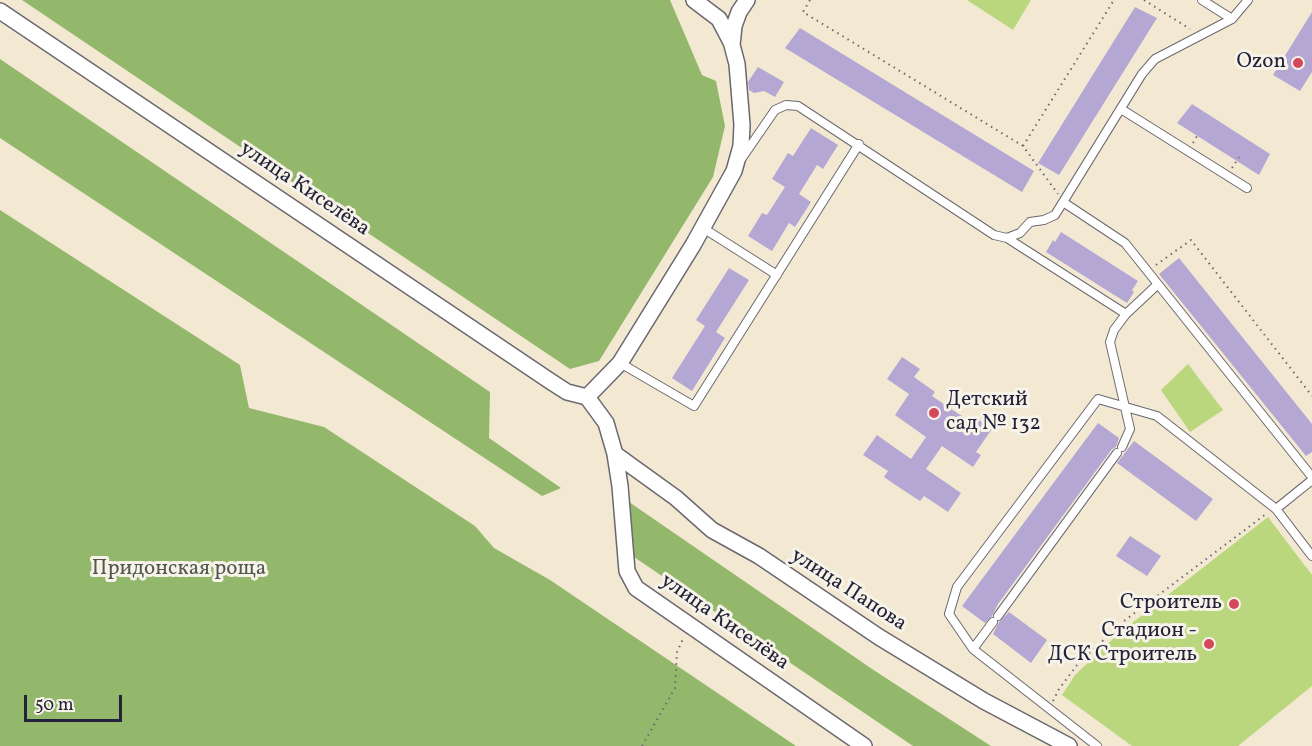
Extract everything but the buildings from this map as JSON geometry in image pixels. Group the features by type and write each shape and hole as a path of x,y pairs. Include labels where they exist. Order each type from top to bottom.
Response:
{"street":[{"path":"587,397 620,363 703,228 734,171 741,147 739,75 732,45 719,19 694,0"},
{"path":"732,45 734,26 747,0"},
{"name":"улица Киселёва","path":"0,11 550,381 567,392 587,397 606,423 615,454 627,571 636,588 864,746"},
{"name":"улица Папова","path":"615,454 676,498 712,530 759,556 879,637 984,701 1069,746"}],"lane":[{"path":"1202,0 1232,19"},
{"path":"1007,238 1020,233 1030,222 1044,220 1055,215 1142,74 1155,59 1232,19 1248,0"},
{"path":"734,171 775,110 786,105 798,106 994,235 1007,238 1126,314"},
{"path":"1121,109 1247,188"},
{"path":"620,363 694,406 859,144"},
{"path":"1064,202 1125,243 1312,479 1276,509"},
{"path":"703,228 777,275"},
{"path":"973,649 1120,450 1130,429 1110,342 1114,330 1126,314 1157,285"},
{"path":"1097,746 973,649 949,614 957,587 1098,399 1157,416 1276,509 1312,556"}],"path":[{"path":"810,0 803,12 1023,146 1064,202"},
{"path":"1023,146 1114,0"},
{"path":"1144,0 1201,35"},
{"path":"1146,271 1191,240 1312,396"},
{"path":"1049,709 1059,689 1077,665 1124,621 1257,519 1276,509"},
{"path":"642,746 675,688 676,652 690,626"}],"green space":[{"path":"22,0 670,0 702,75 716,81 725,126 713,177 599,361 570,369"},
{"path":"967,0 1031,0 1013,30"},
{"path":"0,59 490,392 489,438 561,488 542,496 0,138"},
{"name":"Придонская роща","path":"0,210 240,365 249,408 324,427 475,526 494,548 550,580 796,746 0,746"},
{"path":"1188,364 1223,410 1190,432 1161,390"},
{"path":"629,502 875,671 991,746 913,746 631,555"},
{"name":"Стадион - ДСК Строитель","path":"1268,517 1312,575 1312,686 1238,746 1132,746 1062,695 1075,675 1119,633"}],"place":[{"name":"Ozon","path":"1298,63"},
{"name":"Детский сад № 132","path":"934,413"},
{"name":"Строитель","path":"1234,604"},
{"name":"Стадион - ДСК Строитель","path":"1209,644"}]}
